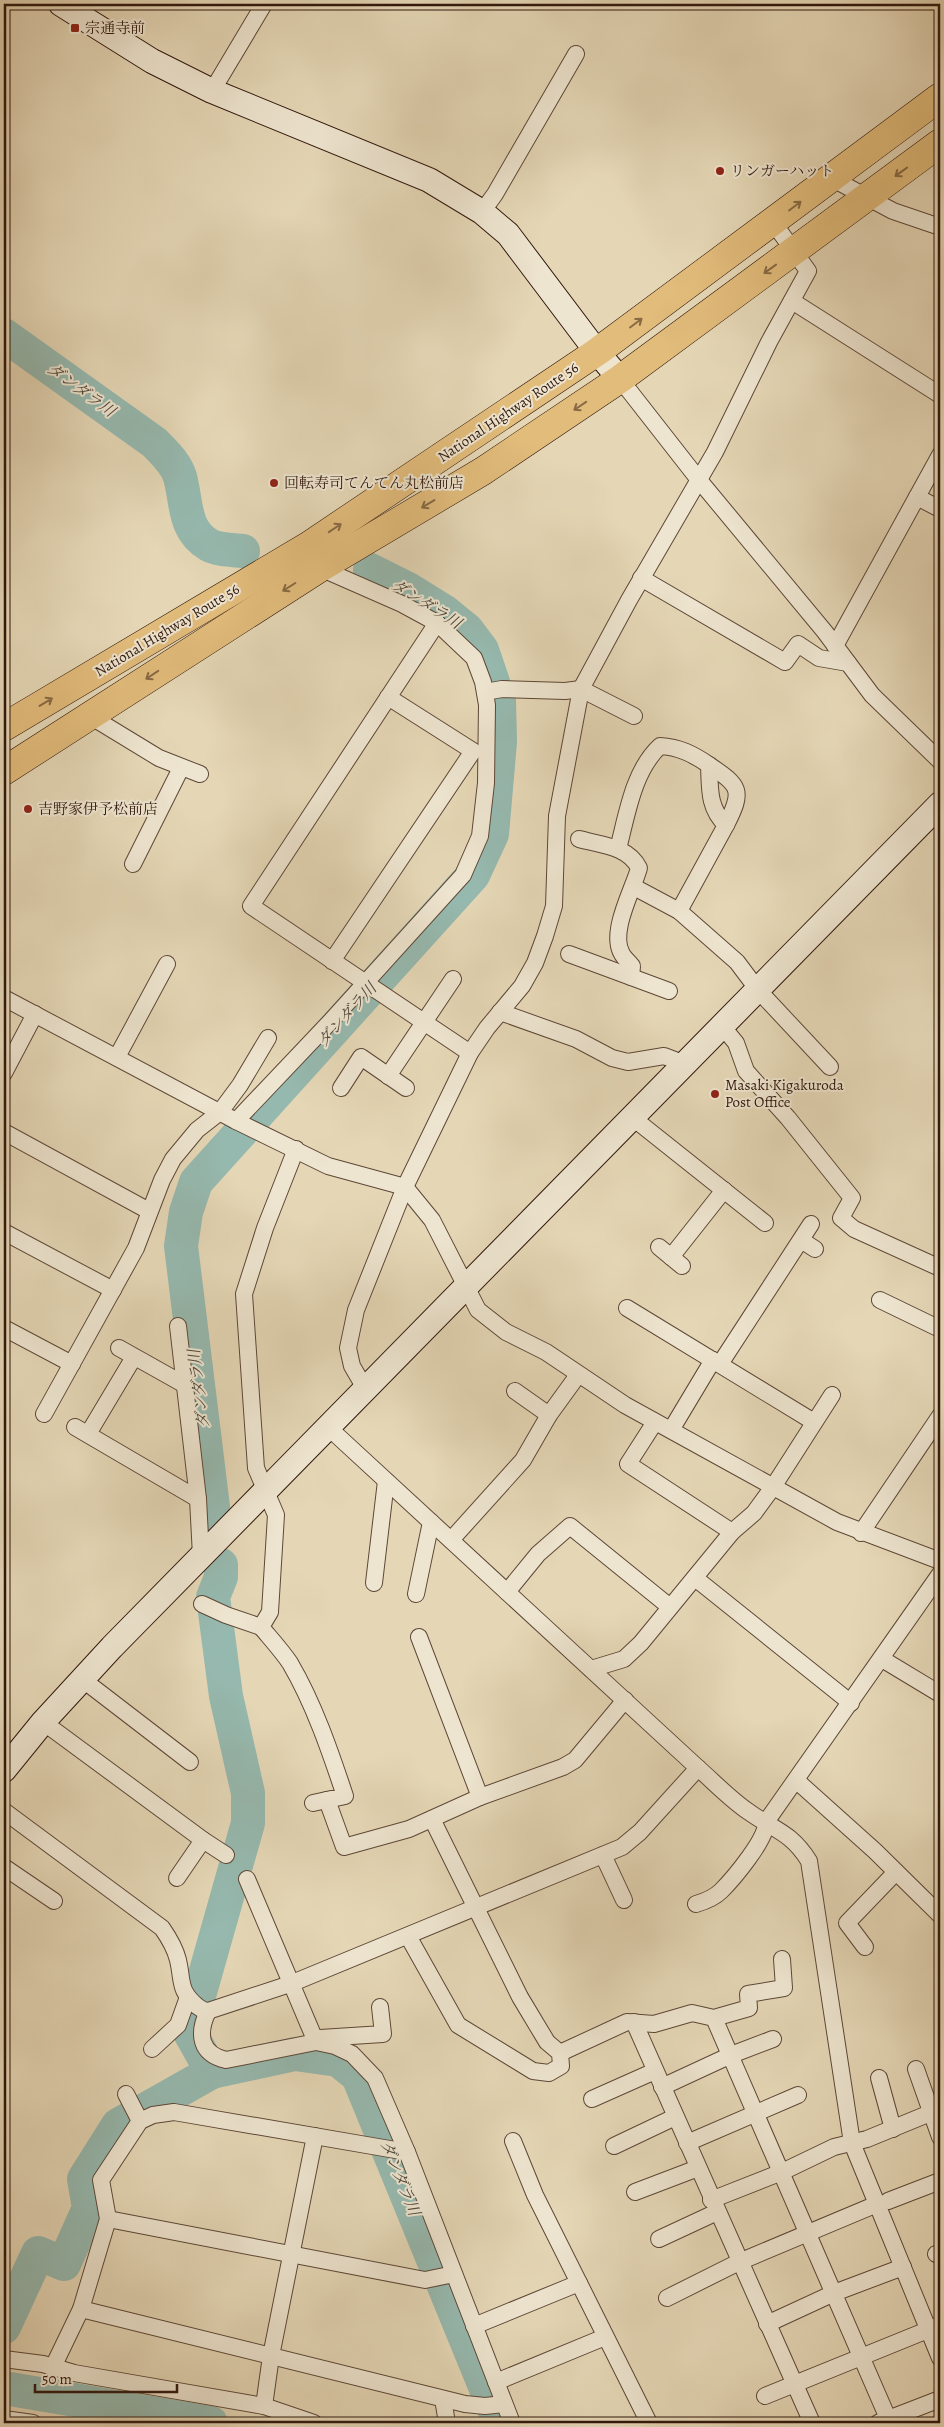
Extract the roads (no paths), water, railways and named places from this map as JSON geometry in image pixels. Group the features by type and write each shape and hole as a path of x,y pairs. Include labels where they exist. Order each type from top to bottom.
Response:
{"highway":[{"name":"National Highway Route 56","path":"4,771 90,716 314,557 597,352 940,97"},
{"name":"National Highway Route 56","path":"4,727 314,557 482,472 620,379 940,143"}],"street":[{"path":"212,91 264,4"},
{"path":"70,6 152,61 212,91 429,180 482,212 508,234 597,352 699,480 836,646 872,695 940,761"},
{"path":"482,212 495,194 576,54"},
{"path":"831,178 893,211 940,227"},
{"path":"366,1390 352,1366 348,1348 350,1329 405,1187 470,1053 522,986 535,963 554,906 557,816 581,689 642,578 715,452 769,342 808,271 773,222"},
{"path":"792,301 940,395"},
{"path":"836,646 940,455"},
{"path":"918,497 940,509"},
{"path":"236,1121 329,1023 464,874 480,836 486,783 492,691 474,658 437,623 314,557"},
{"path":"642,578 785,662 798,644 819,658 848,663"},
{"path":"437,623 250,906 470,1053"},
{"path":"492,691 565,691 581,689 634,716"},
{"path":"332,961 473,751 388,697"},
{"path":"90,716 159,758 200,774"},
{"path":"618,849 633,793 648,763 660,746 674,747 692,754 728,778 738,792 737,804 679,911"},
{"path":"709,765 712,806 717,817 726,825"},
{"path":"133,864 182,768"},
{"path":"4,1770 43,1722 201,1556 329,1428 940,804"},
{"path":"579,839 618,849 635,859 639,868 634,887 620,922 618,943 622,953 632,966 631,977"},
{"path":"634,887 679,911 738,962 758,990 830,1067"},
{"path":"569,954 669,991"},
{"path":"117,1057 167,964"},
{"path":"388,1076 453,979"},
{"path":"4,998 236,1121 328,1166 405,1187 432,1220 478,1310 506,1332 546,1352 578,1375 656,1422 837,1522 940,1561"},
{"path":"500,1012 576,1039 612,1058 628,1062 664,1056 685,1064"},
{"path":"4,1073 35,1014"},
{"path":"722,1026 736,1043 746,1072 788,1118 852,1198 841,1218 854,1229 940,1268"},
{"path":"44,1414 136,1248 149,1211 172,1159 197,1130 220,1112 240,1085 268,1038"},
{"path":"341,1088 361,1057 406,1088"},
{"path":"633,1118 765,1223"},
{"path":"4,1132 149,1211"},
{"path":"261,1627 270,1612 276,1515 256,1468 244,1294 265,1228 296,1149"},
{"path":"671,1257 724,1190"},
{"path":"671,1430 811,1224"},
{"path":"4,1232 112,1290"},
{"path":"801,1240 815,1250"},
{"path":"880,1300 940,1329"},
{"path":"627,1308 814,1422"},
{"path":"178,1326 198,1499 201,1556"},
{"path":"4,1328 72,1364"},
{"path":"119,1348 185,1385"},
{"path":"134,1358 81,1431 198,1499"},
{"path":"451,1540 523,1460 549,1415 578,1375"},
{"path":"515,1391 549,1415"},
{"path":"591,1669 624,1659 641,1643 732,1532 754,1513 773,1487 832,1395"},
{"path":"862,1533 940,1416"},
{"path":"656,1422 628,1464 732,1532"},
{"path":"329,1428 698,1768 748,1812 791,1838 802,1849 809,1861 852,2143 883,2202 903,2266 934,2327 940,2358"},
{"path":"374,1583 386,1481"},
{"path":"416,1594 431,1522"},
{"path":"507,1592 538,1554 570,1526 670,1607"},
{"path":"696,1904 709,1900 720,1892 764,1836 766,1822 798,1781 940,1574"},
{"path":"695,1578 851,1703"},
{"path":"205,1605 226,1615 261,1627 290,1663 332,1756 345,1796 320,1801 344,1847 409,1829 480,1797 563,1767 575,1760 624,1700"},
{"path":"419,1637 480,1797"},
{"path":"882,1659 940,1694"},
{"path":"82,1680 190,1762"},
{"path":"43,1722 226,1855"},
{"path":"152,2049 198,2005 290,1984 622,1847 640,1832 698,1768"},
{"path":"798,1781 938,1909"},
{"path":"4,1811 162,1928 171,1941 178,1959 182,1991 198,2005 208,2052 215,2058 226,2060 315,2040 383,2034 380,2008"},
{"path":"408,1936 458,2025 534,2071 549,2074 561,2066 560,2053 547,2042 520,1997 432,1819"},
{"path":"177,1878 203,1840"},
{"path":"603,1855 624,1900"},
{"path":"4,1867 54,1902"},
{"path":"866,1947 847,1923 896,1872"},
{"path":"247,1879 315,2040 352,2054 375,2078 407,2152 445,2277 474,2326 496,2382 495,2405"},
{"path":"560,2053 618,2025 634,2022 654,2024 692,2013 714,2018 749,2008 748,1994 784,1988 782,1959"},
{"path":"714,2018 861,2355 885,2422 940,2399"},
{"path":"634,2022 714,2206 812,2423"},
{"path":"662,2087 730,2055 773,2039"},
{"path":"916,2069 936,2111 940,2137"},
{"path":"592,2099 655,2071"},
{"path":"879,2078 893,2128"},
{"path":"687,2143 798,2095"},
{"path":"53,2367 81,2309 108,2219 101,2180 134,2127 134,2110 153,2115 174,2112 407,2152"},
{"path":"659,2239 714,2206 834,2147 868,2139 936,2111"},
{"path":"614,2146 676,2117"},
{"path":"264,2406 271,2356 293,2254 315,2136"},
{"path":"513,2141 535,2195 649,2423"},
{"path":"635,2192 698,2168"},
{"path":"667,2298 740,2262 883,2202 940,2181"},
{"path":"108,2219 425,2280 445,2277"},
{"path":"767,2324 834,2293 903,2266"},
{"path":"474,2326 579,2283"},
{"path":"81,2309 443,2399 495,2405 512,2423"},
{"path":"765,2396 795,2385 861,2355 934,2327"},
{"path":"496,2382 605,2336"},
{"path":"4,2359 264,2406 314,2423"},
{"path":"443,2399 447,2423"},
{"path":"4,2419 33,2423"}],"waterway":[{"name":"ダンダラ川","path":"4,335 155,443 176,467 180,477 187,515 194,532 213,547 243,551"},
{"name":"ダンダラ川","path":"214,1515 181,1246 186,1212 196,1182 473,875 492,834 500,742 499,700 482,650 467,630 445,612 408,589 370,570"},
{"name":"ダンダラ川","path":"221,1565 221,1577 213,1597 226,1696 248,1793 248,1823 189,2031 212,2072 295,2054 338,2060 358,2076 500,2423"},
{"name":"ダンダラ川","path":"4,2327 38,2253 64,2264 89,2208 84,2179 118,2125 212,2072"},
{"path":"4,2388 211,2423"}],"place":[{"name":"宗通寺前","path":"75,28"},
{"name":"リンガーハット","path":"720,171"},
{"name":"回転寿司てんてん丸松前店","path":"274,483"},
{"name":"吉野家伊予松前店","path":"28,809"},
{"name":"Masaki Kigakuroda Post Office","path":"715,1094"}]}
